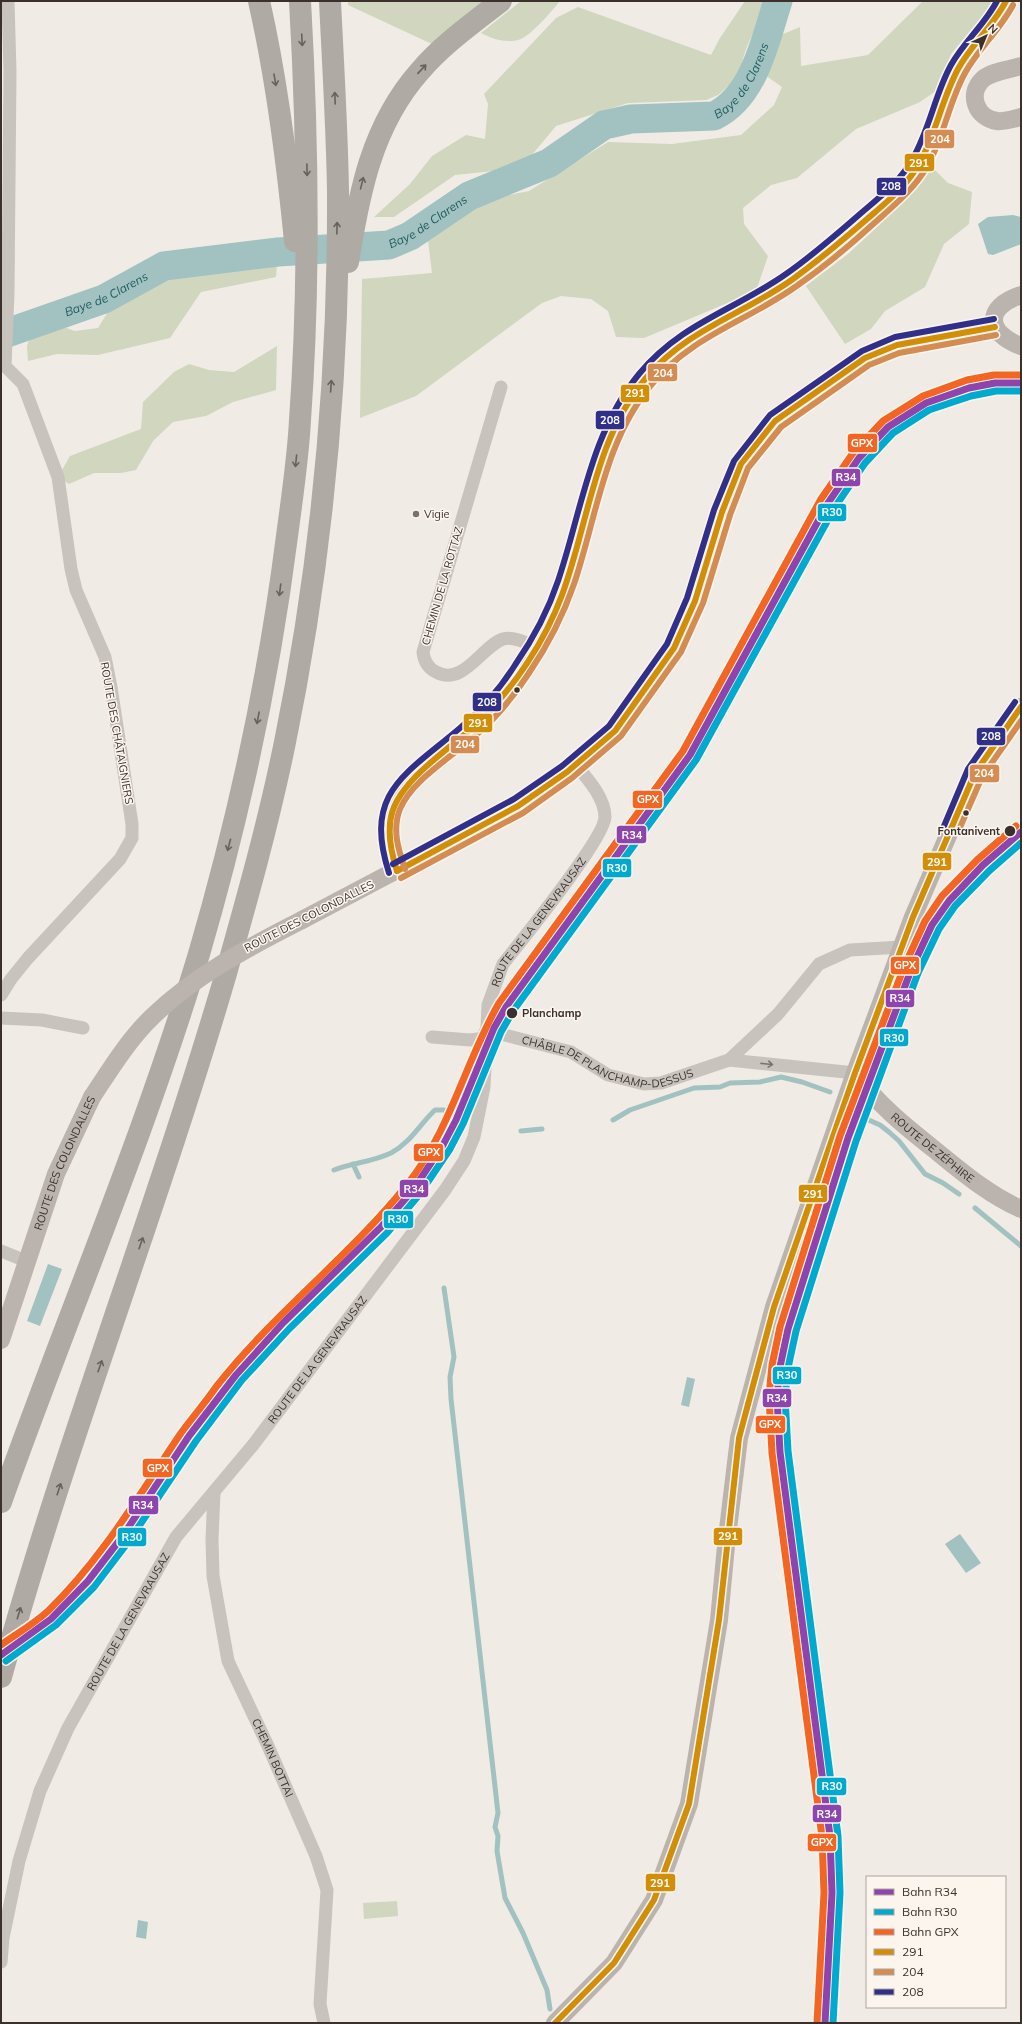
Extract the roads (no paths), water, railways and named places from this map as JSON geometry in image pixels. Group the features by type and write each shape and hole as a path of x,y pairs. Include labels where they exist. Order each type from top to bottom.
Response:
{"highway":[{"path":"259,1 270,51 280,113 304,337"},
{"path":"1,1502 146,1111 198,958 254,739 280,595 300,422 304,337 307,168 300,1"},
{"path":"1,1677 18,1615 63,1475 206,1044 249,893 285,742 304,636 322,512 334,346 338,191 335,83 330,1"},
{"path":"334,346 357,205 365,174 378,137 392,108 420,70 444,47 493,7"}],"street":[{"name":"ROUTE DES CHÂTAIGNIERS","path":"1,995 11,979 28,958 120,859 132,838 132,824 105,657 76,590 71,569 58,477 23,384 4,365 8,306 6,73 8,1"},
{"path":"397,871 389,842 388,824 390,811 396,797 408,781 482,718 507,690 536,646 567,582 600,463 616,424 638,387 668,356 687,340 772,294 795,278 903,187 912,177 925,155 957,71 1006,1"},
{"path":"1021,66 996,72 982,80 977,87 974,101 981,113 989,119 998,122 1021,117"},
{"path":"1021,295 1004,302 999,307 994,317 995,327 1002,337 1021,346"},
{"name":"ROUTE DES COLONDALLES","path":"1,1340 56,1174 92,1097 121,1054 146,1023 174,998 218,965 254,944 397,871 518,806 576,765 614,731 674,648 695,601 722,512 741,464 775,421 865,358 897,345 932,337 980,331 995,327"},
{"name":"CHEMIN DE LA ROTTAZ","path":"501,387 423,652 428,665 434,671 442,675 449,676 466,668 503,639 514,639 536,646"},
{"path":"556,2023 614,1963 654,1900 689,1804 719,1620 726,1546 740,1438 774,1307 855,1073 902,947 973,777 992,747 1021,707"},
{"name":"ROUTE DE LA GENEVRAUSAZ","path":"1,1962 3,1938 19,1861 40,1791 68,1728 176,1537 253,1445 445,1190 464,1160 474,1137 483,1095 485,1035 488,1005 503,964 588,852 603,826 605,819 603,804 597,793 576,765"},
{"name":"CHÂBLE DE PLANCHAMP-DESSUS","path":"432,1037 470,1040 493,1032 571,1052 608,1075 644,1084 661,1083 729,1060 778,1014 819,964 850,950 902,947"},
{"path":"1,1018 42,1020 83,1028"},
{"name":"CHÂBLE DE PLANCHAMP-DESSUS","path":"729,1060 855,1073"},
{"name":"ROUTE DE ZÉPHIRE","path":"855,1073 876,1100 915,1134 975,1182 1021,1209"},
{"path":"1,1251 26,1261"},
{"name":"CHEMIN BOTTAI","path":"214,1492 212,1539 213,1576 228,1660 316,1856 327,1890 320,2004 324,2023"}],"water":[{"path":"1013,215 1021,217 1021,244 993,255 988,254 978,224 988,217"},
{"path":"48,1264 62,1269 40,1326 27,1321"},
{"path":"687,1377 695,1379 689,1407 681,1405"},
{"path":"960,1534 981,1563 966,1573 945,1544"},
{"path":"138,1920 148,1922 146,1939 136,1937"}],"waterway":[{"name":"Baye de Clarens","path":"1,335 104,299 164,266 278,252 389,245 410,236 469,196 549,163 604,125 631,119 714,116 728,107 749,81 763,49 778,1"},
{"path":"613,1120 630,1110 694,1088 720,1087 730,1083 760,1082 781,1077 802,1082 830,1092"},
{"path":"334,1170 391,1153 404,1144 435,1110 444,1110"},
{"path":"862,1117 880,1125 899,1141 925,1174 943,1183 959,1194"},
{"path":"521,1131 542,1129"},
{"path":"353,1164 359,1177"},
{"path":"975,1208 1021,1246"},
{"path":"444,1288 454,1357 450,1377 451,1399 498,1813 495,1827 498,1836 497,1851 505,1898 523,1933 547,1990 550,2009"}],"rail line":[{"name":"GPX","path":"1,1645 43,1616 86,1570 135,1503 181,1433 238,1360 286,1310 360,1238 406,1186 435,1142 476,1049 499,1003 683,751 821,499 853,453 883,421 923,396 967,380 994,375 1021,375"},
{"name":"R34","path":"1,1655 51,1619 88,1581 122,1537 189,1436 236,1375 283,1323 381,1227 413,1190 443,1145 456,1120 494,1028 506,1007 690,755 828,503 859,458 888,427 926,403 969,388 995,383 1021,383"},
{"name":"R30","path":"6,1661 56,1625 94,1587 129,1541 196,1441 242,1380 289,1329 387,1233 419,1195 450,1149 463,1124 501,1032 513,1011 696,760 835,507 865,463 893,433 929,410 971,396 996,391 1021,391"},
{"name":"GPX","path":"817,2023 824,1893 822,1837 772,1453 769,1396 772,1365 780,1327 840,1136 904,967 925,921 942,896 977,860 1016,826"},
{"name":"R34","path":"825,2023 832,1893 830,1836 780,1452 777,1397 780,1367 788,1329 848,1138 911,970 932,925 949,901 983,865 1021,832"},
{"name":"R30","path":"833,2023 840,1893 838,1836 788,1451 785,1397 788,1368 796,1331 856,1141 918,973 939,929 955,906 989,871 1021,843"}],"place":[{"name":"Vigie","path":"416,514"},
{"name":"Fontanivent","path":"1010,831"},
{"name":"Planchamp","path":"512,1013"}]}
